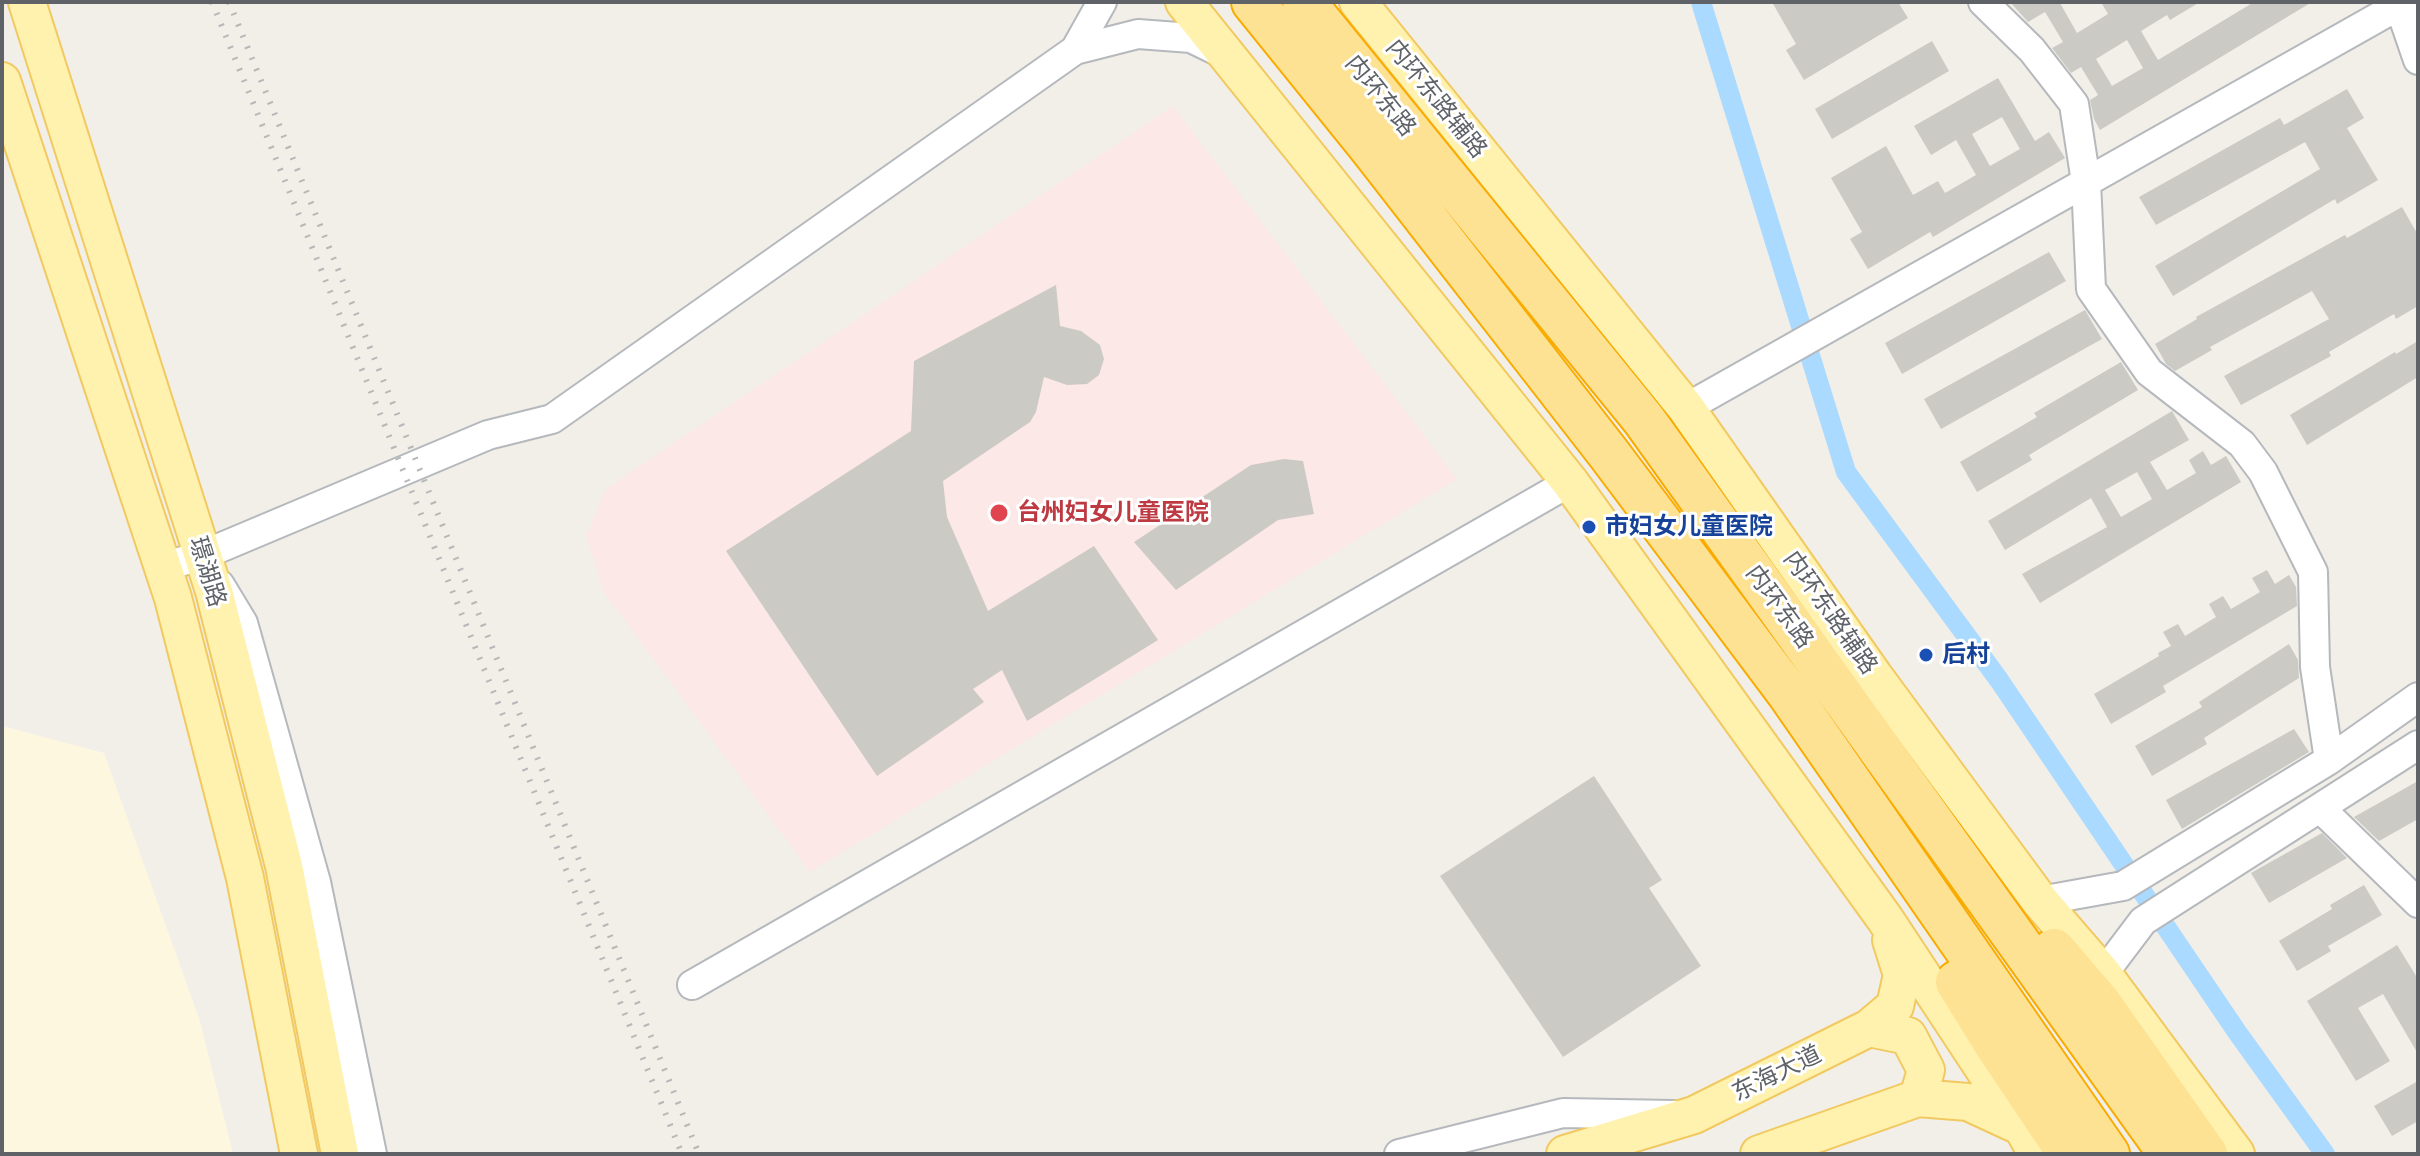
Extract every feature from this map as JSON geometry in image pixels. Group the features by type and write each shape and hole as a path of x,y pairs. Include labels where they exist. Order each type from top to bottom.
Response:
{"highway":[{"path":"1220,2 1299,89 1371,148"},
{"name":"内环东路","path":"1253,2 1609,454 1789,694 2108,1154"},
{"name":"内环东路","path":"1304,2 1644,420 2170,1154"},
{"path":"1789,694 1874,846 1994,1042 2069,1154"},
{"path":"1869,732 2101,1005 2206,1154"}],"main road":[{"name":"璟湖路","path":"27,2 203,555 284,866 340,1154"},
{"path":"1184,2 1570,482 1885,919 2030,1140"},
{"name":"内环东路辅路","path":"1358,2 1686,408 1874,676 2040,901 2103,974 2236,1154"},
{"name":"璟湖路","path":"2,81 163,567 245,878 299,1154"},
{"name":"东海大道","path":"1565,1154 1694,1115 1869,1028 1895,1006 1902,975 1885,919"},
{"path":"1869,1028 1908,1036 1926,1070 1918,1098"},
{"path":"1759,1154 1918,1098 1968,1102 2030,1140"}],"street":[{"path":"1075,50 1102,2"},
{"path":"1983,2 2032,50 2074,104 2086,182 2091,289 2149,372 2242,444 2263,472 2313,572 2315,667 2329,760"},
{"path":"1686,408 2401,3 2418,60"},
{"path":"163,567 203,555 488,435 552,419 1075,50 1138,34 1191,38 1232,59"},
{"path":"692,985 1570,482"},
{"path":"203,555 243,623 316,882 372,1154"},
{"path":"2040,901 2123,886 2329,760 2418,697"},
{"path":"2103,974 2143,921 2418,745"},
{"path":"2320,808 2418,903"},
{"path":"1399,1154 1563,1113 1694,1115"}],"shaded area":[{"name":"台州妇女儿童医院","path":"1173,106 1457,479 810,872 604,592 586,536 606,489"},
{"path":"2,726 104,753 200,1021 233,1154 2,1154"}],"building":[{"path":"1772,2 1898,2 1908,18 1804,80 1786,50 1796,44"},
{"path":"2010,2 2062,2 2077,33 2108,14 2101,2 2200,2 2170,20 2167,15 2141,31 2158,60 2254,2 2312,2 2100,130 2090,100 2098,95 2081,67 2071,73 2052,48 2063,42 2045,12 2028,22","holes":["2127,40 2143,68 2112,86 2096,59"]},
{"path":"1932,41 1949,71 1832,139 1815,109"},
{"path":"1998,78 2035,141 2049,132 2065,158 1933,237 1930,232 1868,269 1850,239 1862,232 1831,178 1886,146 1913,195 1938,181 1945,193 1976,175 1956,140 1931,155 1914,126","holes":["2002,117 2020,149 1990,166 1972,134"]},
{"path":"2347,89 2364,118 2347,128 2378,180 2337,204 2335,199 2173,296 2155,266 2320,169 2305,142 2156,225 2139,197 2280,118 2284,125"},
{"path":"2402,207 2418,235 2418,306 2396,319 2394,314 2329,352 2331,356 2241,405 2224,376 2329,319 2312,291 2210,347 2212,350 2175,371 2166,364 2155,344 2196,317"},
{"path":"2049,252 2066,281 1902,374 1885,343"},
{"path":"1056,285 1060,326 1081,331 1100,345 1104,359 1099,375 1087,384 1067,385 1044,377 1036,412 1030,422 943,481 947,517 988,611 1094,546 1158,640 1027,721 1002,670 973,689 984,702 877,776 726,551 911,431 914,361"},
{"path":"2085,310 2102,339 1941,429 1924,399"},
{"path":"2418,341 2418,377 2307,445 2290,415"},
{"path":"2121,362 2138,390 2029,455 2032,460 1977,492 1960,462 2037,417 2034,413"},
{"path":"2172,411 2189,440 2150,462 2167,490 2196,473 2189,460 2203,451 2211,465 2226,456 2241,482 2040,603 2022,574 2107,527 2091,498 2005,550 1988,521","holes":["2137,472 2152,499 2121,517 2105,490"]},
{"path":"1284,459 1303,461 1314,514 1278,520 1176,590 1134,542 1251,465"},
{"path":"2267,570 2275,584 2289,575 2296,587 2297,606 2163,686 2166,692 2111,724 2094,694 2171,646 2163,632 2178,624 2185,636 2216,617 2209,604 2223,596 2231,609 2260,592 2252,578"},
{"path":"2289,644 2298,660 2299,678 2204,738 2207,744 2152,776 2135,746 2202,707 2199,702"},
{"path":"2294,729 2309,752 2182,829 2166,800"},
{"path":"1594,776 1662,880 1649,888 1701,966 1563,1057 1440,876"},
{"path":"2418,781 2418,819 2379,841 2354,817"},
{"path":"2322,833 2347,858 2269,903 2251,873"},
{"path":"2364,885 2382,915 2328,946 2331,951 2297,971 2279,941 2332,909 2330,905"},
{"path":"2397,945 2418,979 2418,1054 2383,994 2358,1008 2390,1061 2356,1081 2307,1001"},
{"path":"2418,1081 2418,1121 2392,1136 2374,1106"}],"waterway":[{"path":"1701,2 1846,472 1999,680 2237,1032 2325,1154"}],"railway":[{"path":"212,2 682,1154"},
{"path":"229,2 699,1154"}],"place":[{"name":"台州妇女儿童医院","path":"999,513"},
{"name":"市妇女儿童医院","path":"1589,527"},
{"name":"后村","path":"1926,655"}]}
